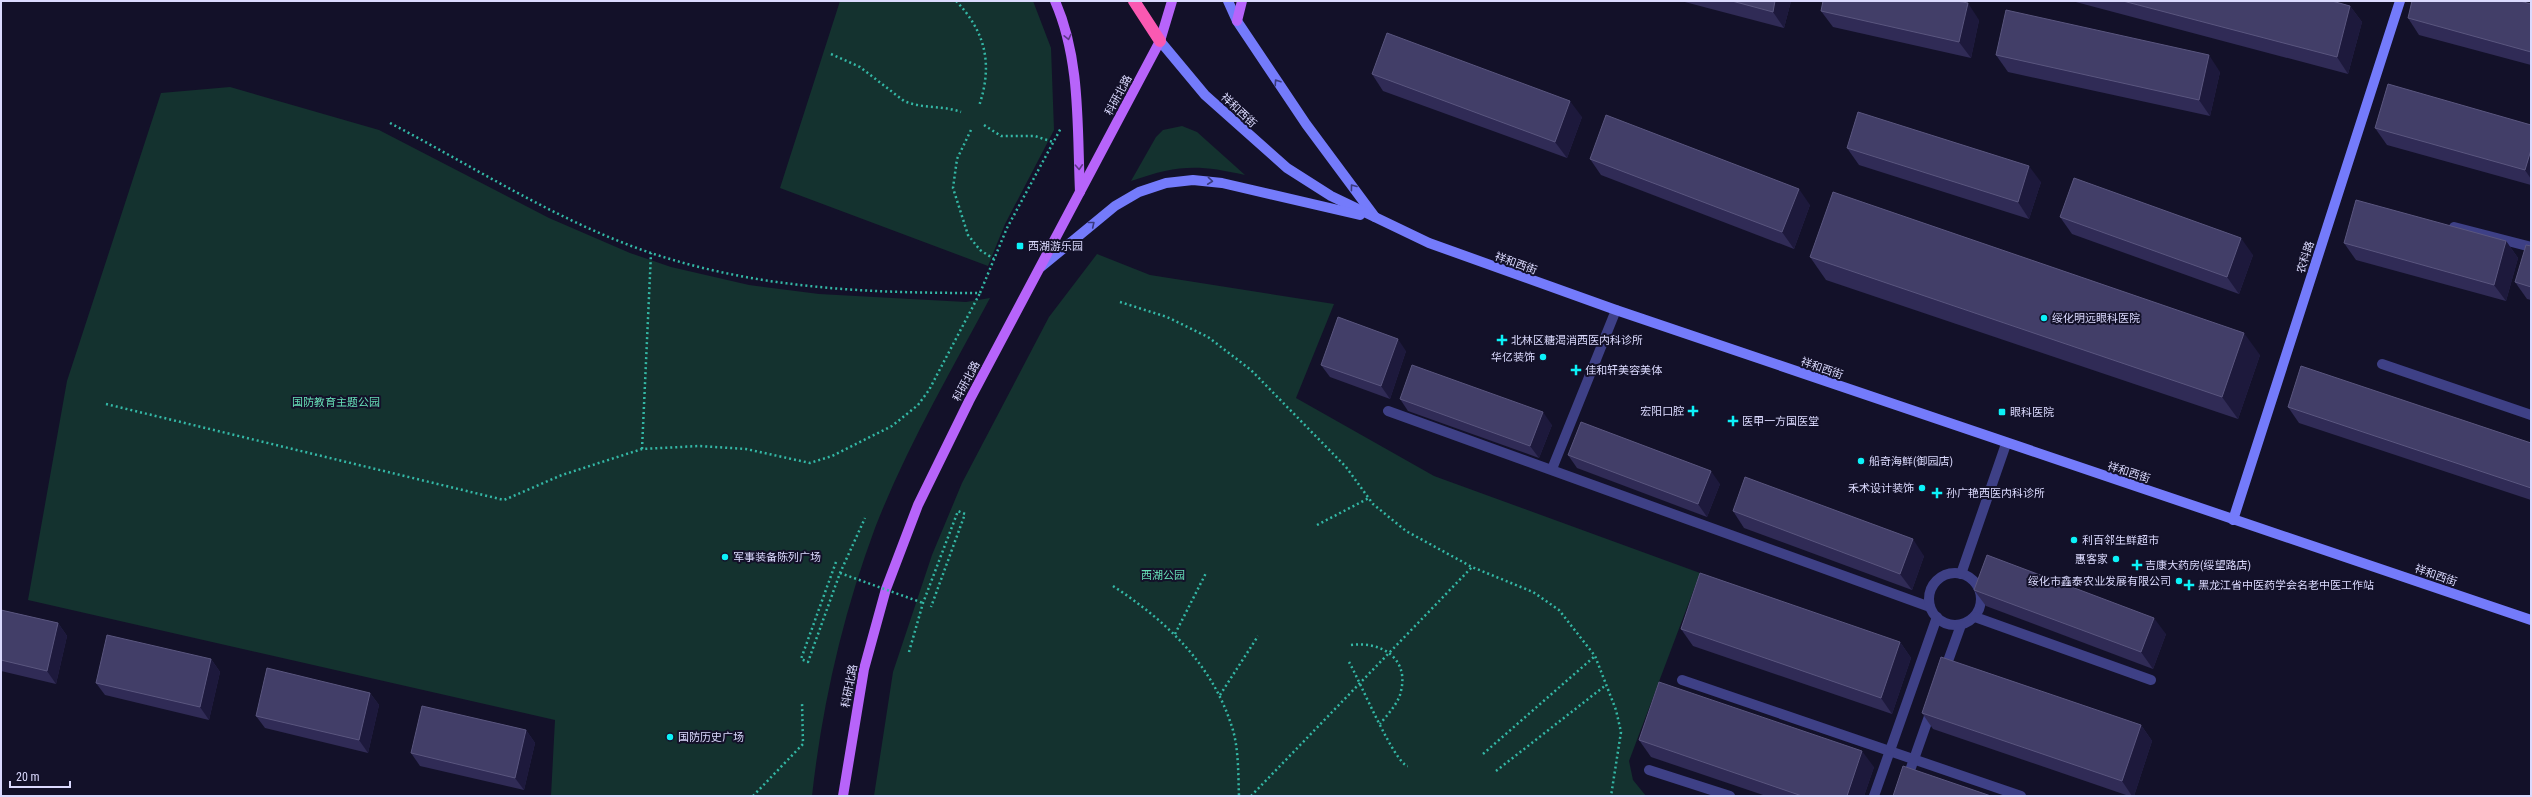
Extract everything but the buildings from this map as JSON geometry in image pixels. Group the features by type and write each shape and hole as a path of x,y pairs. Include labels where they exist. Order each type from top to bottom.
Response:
{"highway":[{"path":"1134,1 1160,41"}],"main road":[{"path":"1055,1 1068,33 1072,56 1080,192"},
{"name":"科研北路","path":"843,796 864,669 892,572 918,505 969,401 1160,41 1172,1"},
{"path":"1228,1 1237,21 1306,124 1376,219"},
{"path":"1237,21 1242,1"},
{"name":"农科路","path":"2233,520 2400,1"},
{"name":"祥和西街","path":"1160,41 1205,95 1287,168 1330,196 1429,243 1502,271 2006,444 2531,620"},
{"path":"1041,267 1114,206 1139,192 1166,183 1193,180 1222,183 1376,219"}],"street":[{"path":"2442,224 2531,245"},
{"path":"1552,469 1616,310"},
{"path":"2382,364 2531,414"},
{"path":"1388,411 1552,469 1930,607"},
{"path":"1961,574 2006,444"},
{"path":"1961,574 1972,579 1979,589 1981,605 1975,617 1961,625 1949,625 1937,617 1930,607 1929,598 1936,582 1943,576 1961,574"},
{"path":"1874,796 1937,617"},
{"path":"1975,617 2151,680"},
{"path":"1940,684 1961,625"},
{"path":"1682,680 2021,796"},
{"path":"1901,796 1935,699"},
{"path":"1649,770 1730,796"}],"path":[{"path":"956,1 974,23 985,50 987,72 980,106"},
{"path":"832,54 860,67 904,102 912,105 945,107 961,112"},
{"path":"390,123 526,198 594,230 651,253 728,274 794,286 890,293 980,293"},
{"path":"984,125 1001,136 1034,136 1053,142"},
{"path":"106,404 504,500 562,475 642,449 699,446 746,449 810,463 862,442 892,426 918,405 929,390 980,293 1022,199 1061,128"},
{"path":"971,130 957,159 953,188 968,235 980,250 994,259"},
{"path":"642,449 651,253"},
{"path":"1120,302 1167,317 1208,337 1251,370 1346,468 1369,498 1406,531 1472,567 1533,592 1560,610 1595,656 1621,732 1611,796"},
{"path":"1317,525 1369,498"},
{"path":"909,652 923,603 958,511 965,514 930,608"},
{"path":"836,562 801,659 808,662 840,573 865,518"},
{"path":"1251,796 1391,653 1472,567"},
{"path":"840,573 923,603"},
{"path":"1176,634 1206,573"},
{"path":"1113,586 1155,616 1176,634 1220,695 1232,725 1237,757 1239,796"},
{"path":"1220,695 1258,636"},
{"path":"1351,645 1364,643 1391,653 1402,671 1401,692 1380,724"},
{"path":"1483,754 1595,656"},
{"path":"1349,662 1362,683 1395,754 1408,766"},
{"path":"1496,771 1606,685"},
{"path":"753,796 803,744 802,702"}],"green space":[{"path":"840,1 1033,1 1051,48 1054,130 1005,224 988,266 780,188"},
{"name":"国防教育主题公园","path":"230,87 379,130 549,218 630,253 671,267 749,285 819,294 966,302 990,298 914,440 875,528 853,593 835,660 816,762 812,796 551,796 555,720 28,600 67,381 161,93"},
{"path":"1182,126 1197,132 1245,175 1213,169 1187,168 1161,172 1131,181 1156,137 1163,130"},
{"name":"西湖公园","path":"1097,254 1150,275 1334,304 1296,398 1434,476 1700,573 1629,761 1633,780 1646,796 874,796 893,672 932,555 962,483 1049,317"}],"place":[{"name":"西湖游乐园","path":"1020,246"},
{"name":"绥化明远眼科医院","path":"2044,318"},
{"name":"北林区糖渴消西医内科诊所","path":"1502,340"},
{"name":"华亿装饰","path":"1543,357"},
{"name":"佳和轩美容美体","path":"1576,370"},
{"name":"宏阳口腔","path":"1693,411"},
{"name":"眼科医院","path":"2002,412"},
{"name":"医甲一方国医堂","path":"1733,421"},
{"name":"船奇海鲜(御园店)","path":"1861,461"},
{"name":"禾术设计装饰","path":"1922,488"},
{"name":"孙广艳西医内科诊所","path":"1937,493"},
{"name":"利百邻生鲜超市","path":"2074,540"},
{"name":"军事装备陈列广场","path":"725,557"},
{"name":"惠客家","path":"2116,559"},
{"name":"吉康大药房(绥望路店)","path":"2137,565"},
{"name":"绥化市鑫泰农业发展有限公司","path":"2179,581"},
{"name":"黑龙江省中医药学会名老中医工作站","path":"2189,585"},
{"name":"国防历史广场","path":"670,737"}]}
